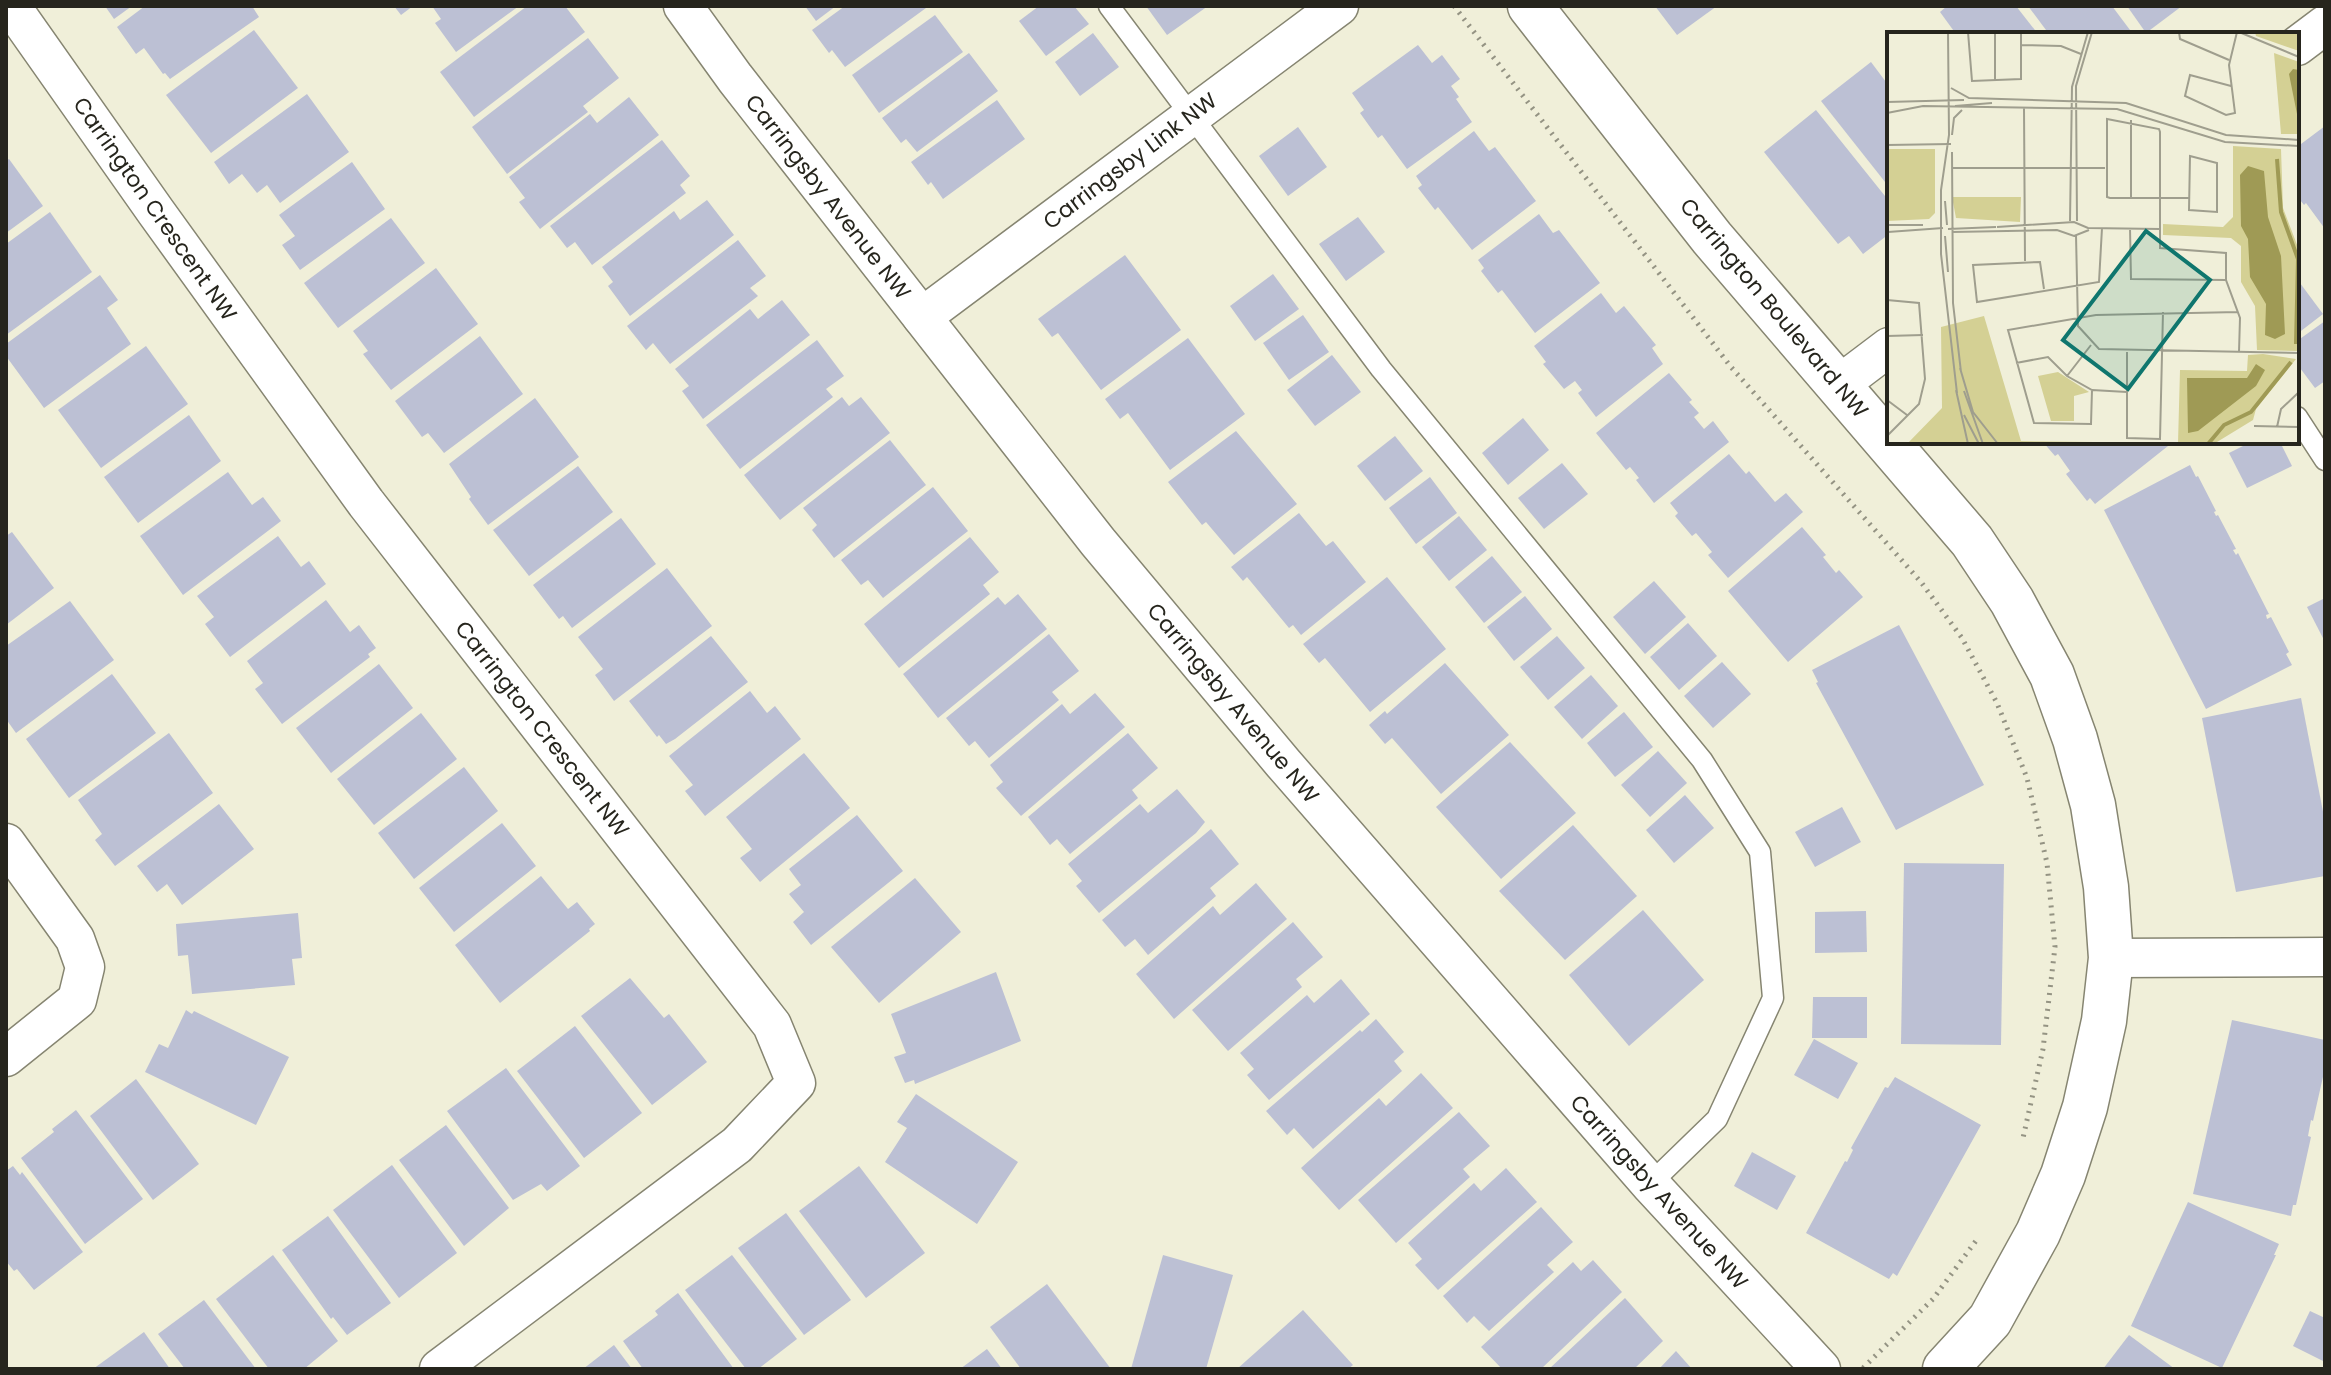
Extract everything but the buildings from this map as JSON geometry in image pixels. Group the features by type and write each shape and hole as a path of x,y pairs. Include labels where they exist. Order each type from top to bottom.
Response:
{"street":[{"name":"Carrington Crescent NW","path":"11,6 366,503 772,1025 796,1083 737,1145 439,1369"},
{"name":"Carringsby Avenue NW","path":"683,6 735,78 1098,542 1283,763 1650,1184 1821,1369"},
{"name":"Carringsby Link NW","path":"922,317 1339,6"},
{"name":"Carrington Boulevard NW","path":"1530,6 1712,238 1887,440"},
{"path":"2299,44 2325,25"},
{"path":"1840,384 1887,349"},
{"name":"Carrington Boulevard NW","path":"1890,444 1972,541 2012,601 2052,675 2075,739 2093,805 2106,887 2111,958 2104,1021 2089,1093 2063,1175 2038,1233 1990,1320 1945,1369"},
{"path":"6,843 75,939 85,967 77,1000 6,1057"},
{"path":"2111,958 2325,957"}],"lane":[{"path":"1109,6 1381,369 1702,760 1760,852 1773,998 1717,1119 1650,1184"},
{"path":"2299,420 2325,460"}],"path":[{"path":"1454,6 1731,367 1921,582 1962,638 1997,703 2027,778 2047,863 2055,947 2043,1049 2022,1141"},
{"path":"1863,1369 1933,1299 1983,1232"}]}
